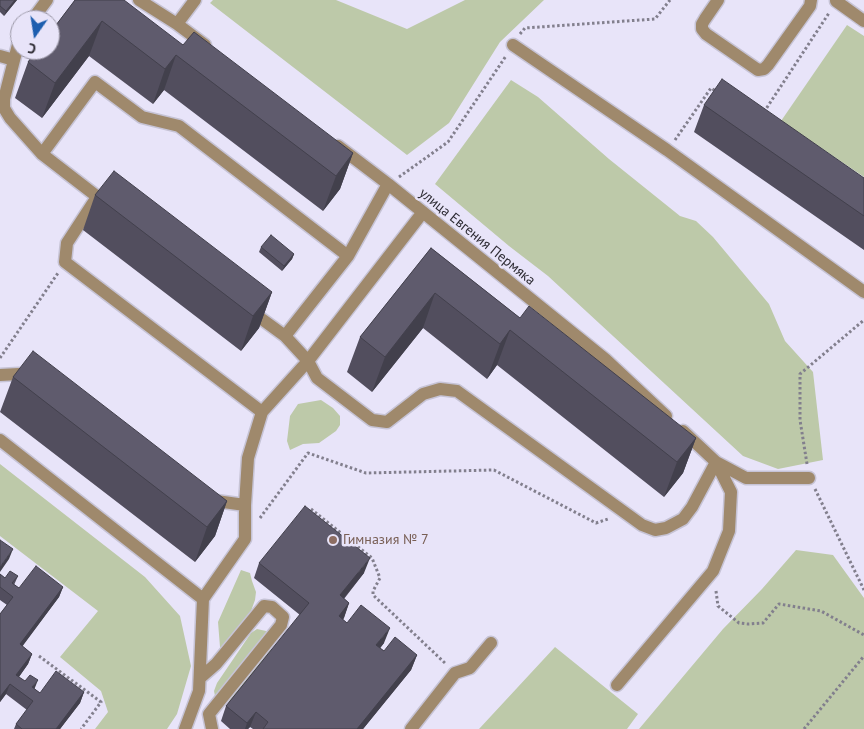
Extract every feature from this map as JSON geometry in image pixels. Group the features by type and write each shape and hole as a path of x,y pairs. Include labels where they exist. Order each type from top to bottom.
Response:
{"street":[{"path":"139,0 177,24 216,54"},
{"path":"177,24 194,0"},
{"path":"718,0 702,24 702,29 706,34 758,70 764,69 768,65 810,6 811,0"},
{"path":"836,1 864,21"},
{"path":"513,45 667,150 864,292"},
{"path":"14,60 4,99 4,108 10,118 42,154 120,214"},
{"path":"42,154 95,82 142,117 179,126 348,256"},
{"name":"улица Евгения Пермяка","path":"326,137 388,184 605,359 716,462"},
{"path":"285,336 348,256 388,184"},
{"path":"97,197 66,243 65,262 262,412"},
{"path":"184,729 199,690 203,599 245,539 248,458 262,412 308,361 423,212"},
{"path":"238,301 285,336 308,361 317,378 372,420 387,422 423,394 440,389 457,392 642,525 655,530 666,528 683,519 692,507 716,462"},
{"path":"0,375 19,374 34,386"},
{"path":"0,440 203,599"},
{"path":"716,462 746,478 809,478"},
{"path":"617,685 713,571 729,531 731,492 716,462"},
{"path":"198,499 245,505"},
{"path":"200,678 216,664 264,606 272,607 283,617 281,625 209,714 212,729"},
{"path":"411,729 456,674 470,668 491,643"}],"path":[{"path":"388,184 448,142 525,28 655,19 670,0"},
{"path":"763,113 836,1"},
{"path":"667,150 711,88 719,93"},
{"path":"0,358 65,262"},
{"path":"864,320 800,374 800,420 809,478 864,590"},
{"path":"245,539 308,453 366,473 494,470 596,523 625,513"},
{"path":"311,509 372,558 380,578 373,592 374,595 456,674"},
{"path":"713,571 718,606 739,623 763,623 778,604 821,611 864,635"},
{"path":"39,656 101,702 80,729"},
{"path":"804,729 864,656"}],"green space":[{"path":"213,0 336,0 407,29 465,0 544,0 500,42 449,123 407,155 210,3"},
{"path":"847,25 864,36 864,177 781,121"},
{"path":"511,80 538,97 609,159 680,216 696,221 713,237 769,304 785,341 813,372 823,460 778,469 743,456 548,276 435,184"},
{"path":"321,400 333,408 340,416 340,425 336,431 319,443 303,444 290,450 287,441 290,416 298,404"},
{"path":"0,464 145,577 180,616 191,666 177,714 167,729 95,729 108,712 101,691 60,657 98,611 0,536"},
{"path":"796,550 833,555 864,598 864,729 639,729 723,629"},
{"path":"241,570 250,573 256,592 255,600 247,622 226,649 220,647 218,622"},
{"path":"257,629 266,631 271,636 271,650 234,700 225,703 216,701 214,691 217,683 251,633"},
{"path":"555,647 638,714 627,729 479,729"}],"building":[{"path":"0,0 15,0 6,11 0,6"},
{"path":"75,0 124,0 183,45 194,32 353,153 336,176 176,55 165,69 102,21 55,83 28,62 30,60 60,60 60,20"},
{"path":"722,79 864,178 864,216 704,105"},
{"path":"114,171 272,292 253,316 95,195"},
{"path":"271,235 294,254 284,266 261,247"},
{"path":"431,248 520,318 529,306 696,438 677,462 510,330 500,344 435,293 385,357 360,337"},
{"path":"33,351 227,501 207,527 13,377"},
{"path":"305,506 370,558 340,595 349,603 339,616 347,623 361,605 390,628 376,645 384,651 395,637 417,655 357,729 263,729 268,722 256,712 247,723 226,706 309,603 259,563"},
{"path":"0,540 13,549 0,567"},
{"path":"36,566 63,587 20,644 32,654 16,675 25,681 30,675 38,680 32,687 40,693 56,671 84,692 56,729 22,729 16,724 33,701 10,684 0,697 0,614 13,597 0,587 0,574 5,578 10,571 18,576 12,583 19,588"}],"place":[{"name":"Гимназия № 7","path":"333,540"}]}
